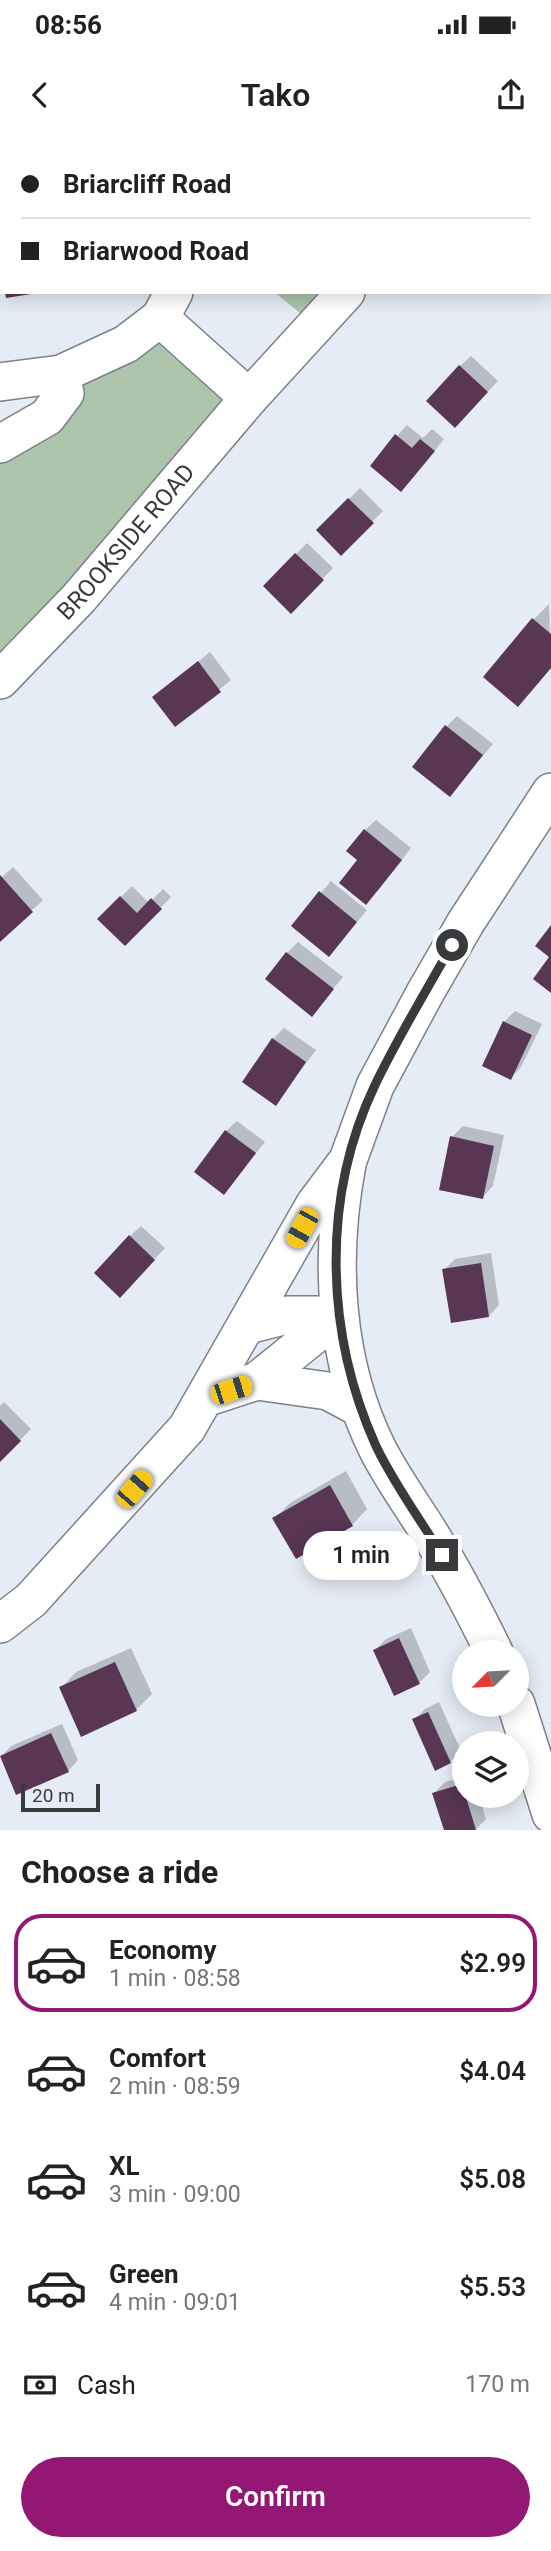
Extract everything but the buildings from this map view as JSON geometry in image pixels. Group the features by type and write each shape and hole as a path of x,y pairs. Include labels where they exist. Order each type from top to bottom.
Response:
{"street":[{"name":"BROOKSIDE ROAD","path":"0,680 79,598 248,398 344,294"},
{"path":"0,382 61,374 126,344 167,305 248,398"},
{"path":"0,444 47,417 65,393 61,374"},
{"path":"488,1640 461,1587 377,1449 360,1408 349,1372 340,1315 336,1269 339,1210 348,1160 375,1086 474,910 551,792"},
{"path":"0,1624 31,1600 187,1428 315,1204 348,1160"},
{"path":"248,1325 287,1315 340,1315"},
{"path":"205,1398 257,1381 340,1315"},
{"path":"257,1381 328,1391 360,1408"},
{"path":"520,1717 551,1814"}],"green space":[{"path":"276,294 325,294 305,317"},
{"path":"160,318 249,398 0,683 0,442"}],"route":[{"path":"442,1555 377,1449 360,1408 349,1372 336,1269 339,1210 348,1160 358,1130 375,1086 452,945"}]}
